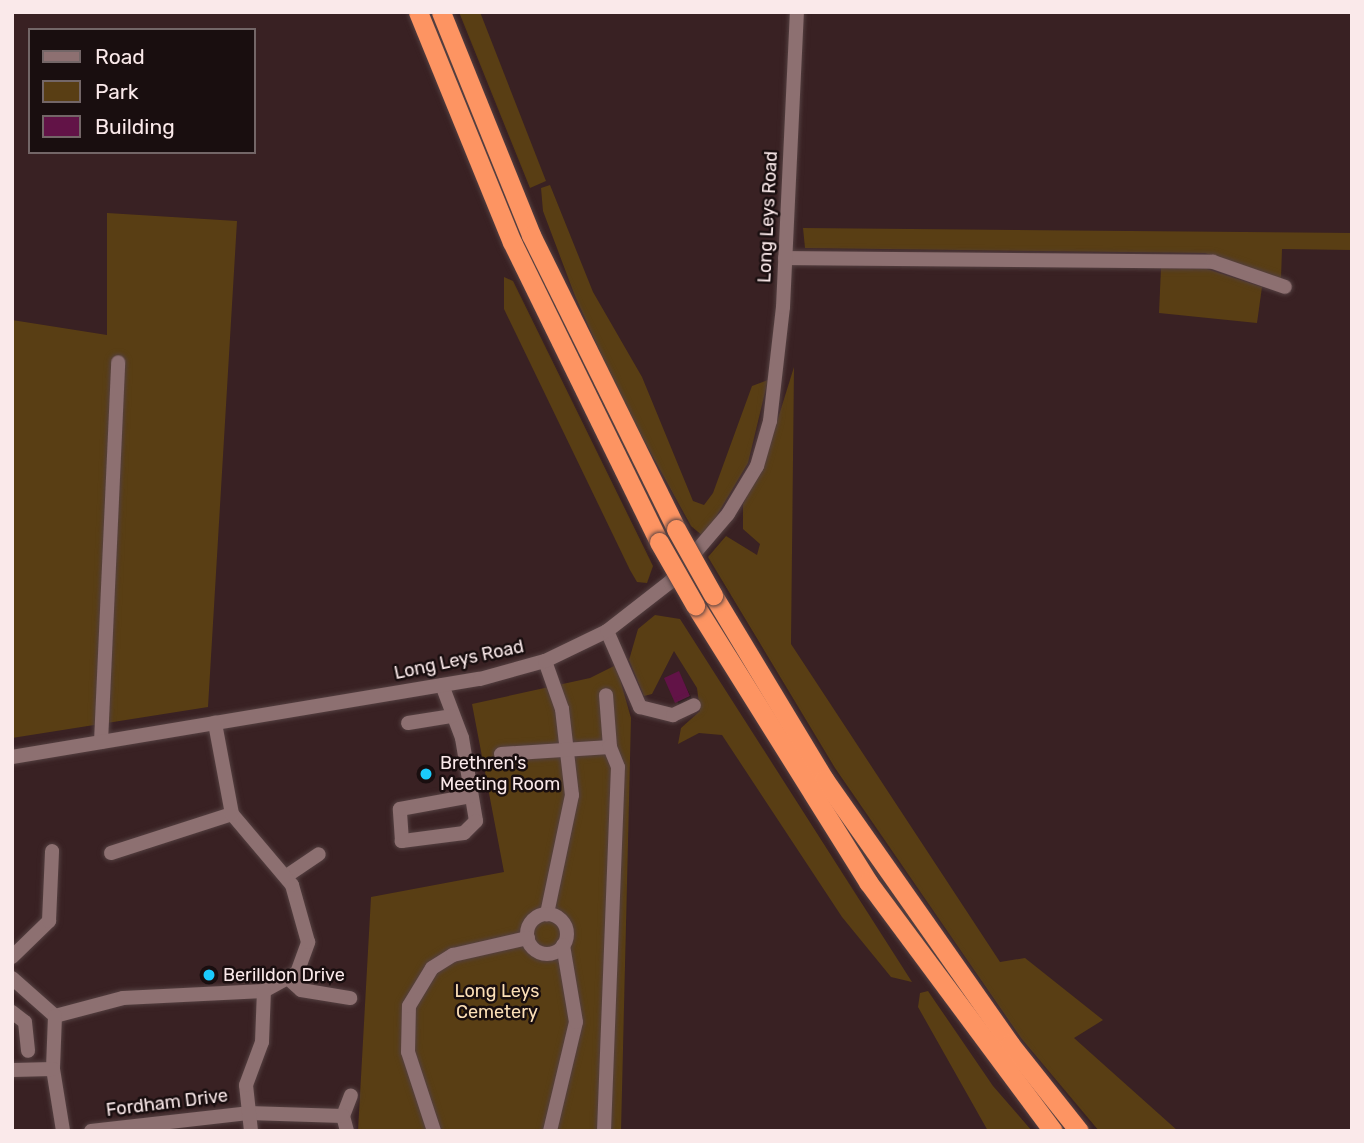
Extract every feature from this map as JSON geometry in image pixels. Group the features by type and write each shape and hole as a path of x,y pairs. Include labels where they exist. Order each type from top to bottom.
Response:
{"highway":[{"path":"418,12 512,242 659,542 695,605 868,882 1053,1131"},
{"path":"441,12 531,235 676,529 713,595 832,790 1010,1044 1079,1131"}],"street":[{"name":"Long Leys Road","path":"12,757 442,685 545,661 607,631 670,582 728,514 757,466 778,372 797,12"},
{"path":"785,258 1213,262 1285,286"},
{"path":"101,742 118,362"},
{"path":"607,631 640,707 673,715 694,705"},
{"path":"528,938 531,923 547,914 572,795 568,746 545,661"},
{"path":"442,685 452,716 471,796 476,821 469,831 402,841 400,809 471,796"},
{"path":"604,1131 618,767 610,747 606,695"},
{"path":"408,723 452,716"},
{"path":"55,1016 123,998 264,991 290,980 308,942 288,875 232,814 215,723"},
{"path":"501,754 568,746 610,747"},
{"path":"111,853 232,814"},
{"path":"12,957 49,920 51,851"},
{"path":"288,875 319,854"},
{"path":"547,914 564,923 563,945 576,1022 550,1131"},
{"path":"528,938 541,953 563,945"},
{"path":"434,1131 408,1052 409,1006 432,968 453,955 528,938"},
{"path":"12,978 55,1016"},
{"path":"290,980 301,989 350,998"},
{"path":"250,1131 246,1085 262,1042 264,991"},
{"path":"12,1012 24,1022 28,1051"},
{"path":"55,1016 53,1069 63,1131"},
{"path":"12,1070 53,1069"},
{"path":"347,1131 343,1116 351,1095"},
{"name":"Fordham Drive","path":"91,1131 248,1113 343,1116"}],"green space":[{"path":"459,12 480,12 546,181 530,188"},
{"path":"550,185 593,292 642,377 693,501 704,505 713,493 752,386 768,380 748,463 704,537 691,526 620,397 575,296 543,211 541,188"},
{"path":"107,213 237,221 208,707 12,738 12,320 107,335"},
{"path":"803,228 1352,233 1352,250 1282,249 1281,279 1205,253 805,248"},
{"path":"1161,268 1207,269 1262,287 1257,323 1159,313"},
{"path":"504,277 513,281 653,566 647,583 637,582 630,570 504,309"},
{"path":"794,367 791,644 1000,962 1025,958 1103,1020 1074,1038 1178,1131 1099,1131 1021,1038 835,768 708,557 726,536 757,555 760,544 743,529 743,504 765,460"},
{"path":"655,615 680,619 912,982 891,977 842,917 722,735 699,733 678,744 681,728 700,711 697,688 674,651 652,694 644,696 629,660 638,629"},
{"name":"Long Leys Cemetery","path":"616,665 631,718 621,1131 358,1131 371,897 504,872 472,704 590,678"},
{"path":"928,991 993,1086 1032,1131 988,1131 918,1007 920,993"}],"building":[{"path":"679,671 690,696 675,703 664,678"}],"place":[{"name":"Brethren's Meeting Room","path":"426,774"},
{"name":"Berilldon Drive","path":"209,975"}]}
